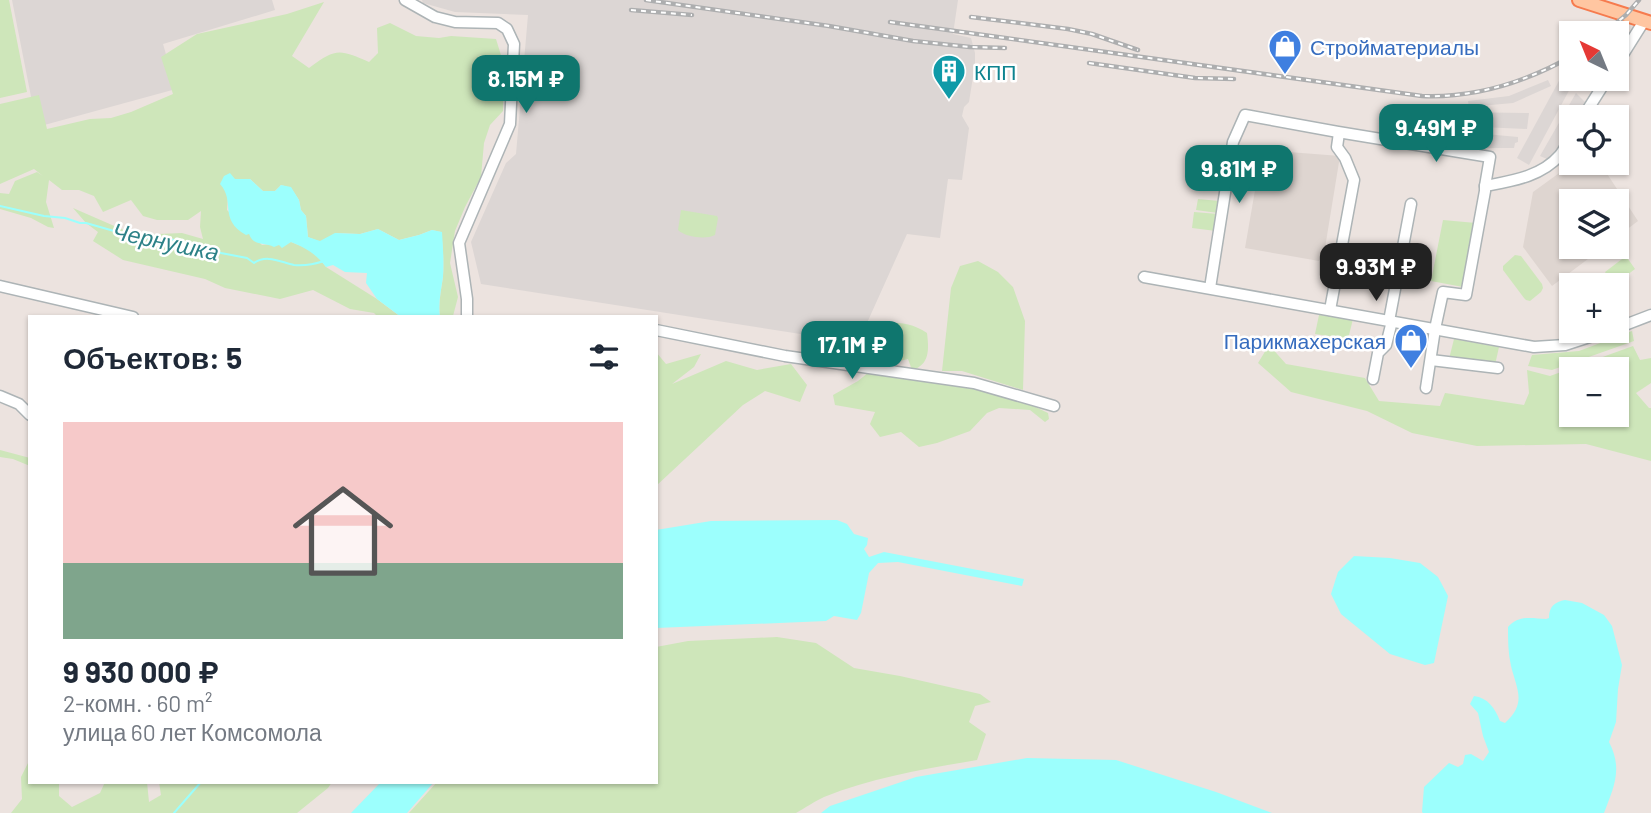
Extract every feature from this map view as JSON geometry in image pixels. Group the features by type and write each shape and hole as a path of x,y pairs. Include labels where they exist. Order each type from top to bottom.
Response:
{"main road":[{"path":"1579,0 1648,22"}],"street":[{"path":"405,0 435,17 455,22 498,23 507,29 514,44 510,124 459,243 467,315"},
{"path":"1629,48 1648,22"},
{"path":"1210,288 1237,142 1245,115 1490,157 1466,295 1443,292 1426,388"},
{"path":"1330,310 1354,180 1337,147 1339,132"},
{"path":"1485,186 1521,179 1540,170 1559,156"},
{"path":"1373,379 1378,353 1386,345 1411,204"},
{"path":"1144,276 1534,347 1571,343"},
{"path":"0,286 124,315"},
{"path":"1629,323 1651,315"},
{"path":"658,330 785,356 974,383 1054,406"},
{"path":"1430,360 1498,368"},
{"path":"0,396 19,404 28,413"}],"shaded area":[{"path":"12,0 272,0 275,10 163,44 176,89 37,127"},
{"path":"422,0 958,0 953,34 971,38 975,64 969,102 964,107 962,116 969,128 962,180 948,179 940,238 907,234 858,343 481,284 471,242 506,163 516,154 528,15 455,12 423,3"},
{"path":"1548,80 1551,86 1513,103 1469,107 1468,101 1509,96"},
{"path":"1559,81 1559,91 1569,91 1529,165 1517,158"},
{"path":"1576,93 1585,102 1583,105 1569,105"},
{"path":"1434,107 1456,112 1529,113 1527,129 1458,126 1432,117"},
{"path":"1559,123 1559,147 1556,153 1547,159 1540,156"},
{"path":"1485,134 1518,137 1518,142 1514,148 1483,148"},
{"path":"1262,150 1340,156 1324,254 1319,261 1245,248"},
{"path":"1559,173 1608,175 1617,189 1559,189 1559,259 1588,259 1569,273 1559,273 1559,281 1552,286 1523,247 1533,192"},
{"path":"1629,207 1638,221 1629,228"}],"green space":[{"path":"0,0 9,0 27,92 0,98"},
{"path":"324,2 292,56 309,68 338,53 369,62 378,53 377,28 390,23 416,36 496,39 504,65 503,111 490,125 484,143 481,177 455,231 450,263 458,297 453,315 440,315 443,277 441,232 432,230 399,240 378,229 360,234 336,233 320,242 308,237 306,216 301,210 299,200 291,188 281,185 275,191 263,191 250,179 235,179 224,188 228,196 227,210 262,245 291,242 306,248 317,255 326,267 398,315 376,315 350,309 313,290 280,299 225,288 205,279 123,260 93,241 98,232 73,208 135,235 182,233 203,239 200,227 201,211 188,220 157,220 143,216 131,200 103,212 94,196 79,190 62,190 49,180 46,202 54,228 0,209 0,193 9,194 15,181 37,172 43,176 34,169 0,184 0,104 39,95 47,129 131,112 173,94 161,57 197,34 287,14"},
{"path":"1198,199 1219,201 1218,213 1196,210"},
{"path":"681,210 717,216 715,235 690,236 678,230"},
{"path":"1194,212 1218,214 1216,231 1192,228"},
{"path":"1443,220 1476,223 1463,287 1431,281"},
{"path":"1515,255 1521,256 1542,284 1541,292 1530,301 1524,298 1503,270 1503,266"},
{"path":"1622,259 1628,259 1635,269 1629,274 1605,272"},
{"path":"978,261 998,272 1013,287 1025,321 1023,390 962,371 942,371 951,288 960,266"},
{"path":"1319,315 1353,319 1348,339 1315,334"},
{"path":"887,322 908,324 927,333 927,356 918,368 912,370 908,359 883,365 865,361 859,351 868,328"},
{"path":"1632,331 1634,341 1629,343 1629,332"},
{"path":"1454,339 1499,347 1495,365 1449,359"},
{"path":"1600,343 1628,343 1589,357 1559,357 1559,368 1552,370 1528,366 1532,355 1579,351"},
{"path":"1269,345 1286,364 1365,378 1379,401 1440,406 1445,393 1524,405 1529,393 1527,370 1550,376 1559,373 1559,427 1629,427 1629,357 1603,357 1633,346 1640,360 1651,358 1651,383 1636,393 1651,408 1651,461 1586,444 1477,446 1412,433 1367,411 1291,392 1258,363"},
{"path":"658,354 666,364 701,354 694,367 672,384 726,361 757,370 791,364 807,385 800,402 765,391 743,405 658,484"},
{"path":"869,372 978,389 1023,401 1048,413 1049,419 1045,422 1030,410 999,408 987,413 970,431 937,443 919,447 901,432 880,437 870,424 875,412 835,405 833,395"},
{"path":"0,450 28,457 28,465 13,459 0,457"},
{"path":"777,637 816,643 854,668 980,694 991,702 975,706 969,722 986,734 977,760 861,784 824,797 796,813 409,813 435,784 658,784 658,647 688,641"},
{"path":"28,763 28,784 59,784 59,796 72,807 100,793 104,784 147,784 149,802 161,795 159,784 331,784 297,813 11,813 22,799 21,777"}],"water":[{"path":"230,173 235,179 250,179 263,191 275,191 281,185 291,187 306,216 308,237 320,241 335,233 360,234 378,229 399,240 432,230 442,232 440,315 398,315 377,299 366,283 367,273 345,272 333,265 326,267 310,252 291,242 282,248 279,245 274,247 254,241 249,234 246,235 232,223 227,197 220,184 224,176"},
{"path":"837,520 847,524 854,534 868,538 864,549 869,557 884,552 1024,579 1022,586 898,562 878,563 869,573 861,613 857,620 834,616 826,621 658,628 658,530 711,521"},
{"path":"1354,556 1420,563 1438,577 1448,596 1434,663 1425,665 1390,654 1341,614 1331,594 1338,572"},
{"path":"1565,600 1582,603 1604,615 1612,626 1622,665 1616,722 1609,742 1616,761 1616,778 1604,813 1423,813 1424,787 1449,763 1458,767 1463,764 1465,755 1471,754 1483,761 1489,752 1478,713 1470,704 1474,696 1487,701 1500,721 1505,723 1516,709 1518,689 1509,656 1508,627 1521,619 1549,618 1553,605"},
{"path":"1027,758 1116,760 1272,813 821,813 830,806 916,777"},
{"path":"379,784 432,784 407,813 351,813"}],"waterway":[{"name":"Чернушка","path":"0,206 86,223 130,237 169,239 202,246 247,258 254,263 264,259 298,265 324,261"},
{"name":"Чернушка","path":"174,813 199,784"}],"railway":[{"path":"646,0 913,41 1005,48"},
{"path":"1619,21 1639,0"},
{"path":"631,10 692,15"},
{"path":"971,17 1068,29 1092,34 1138,50"},
{"path":"890,22 1422,96 1480,91 1518,81 1559,62"},
{"path":"1089,63 1195,78 1234,79"}],"place":[{"name":"Стройматериалы","path":"1285,76"},
{"name":"КПП","path":"949,101"},
{"name":"Парикмахерская","path":"1411,370"}]}
